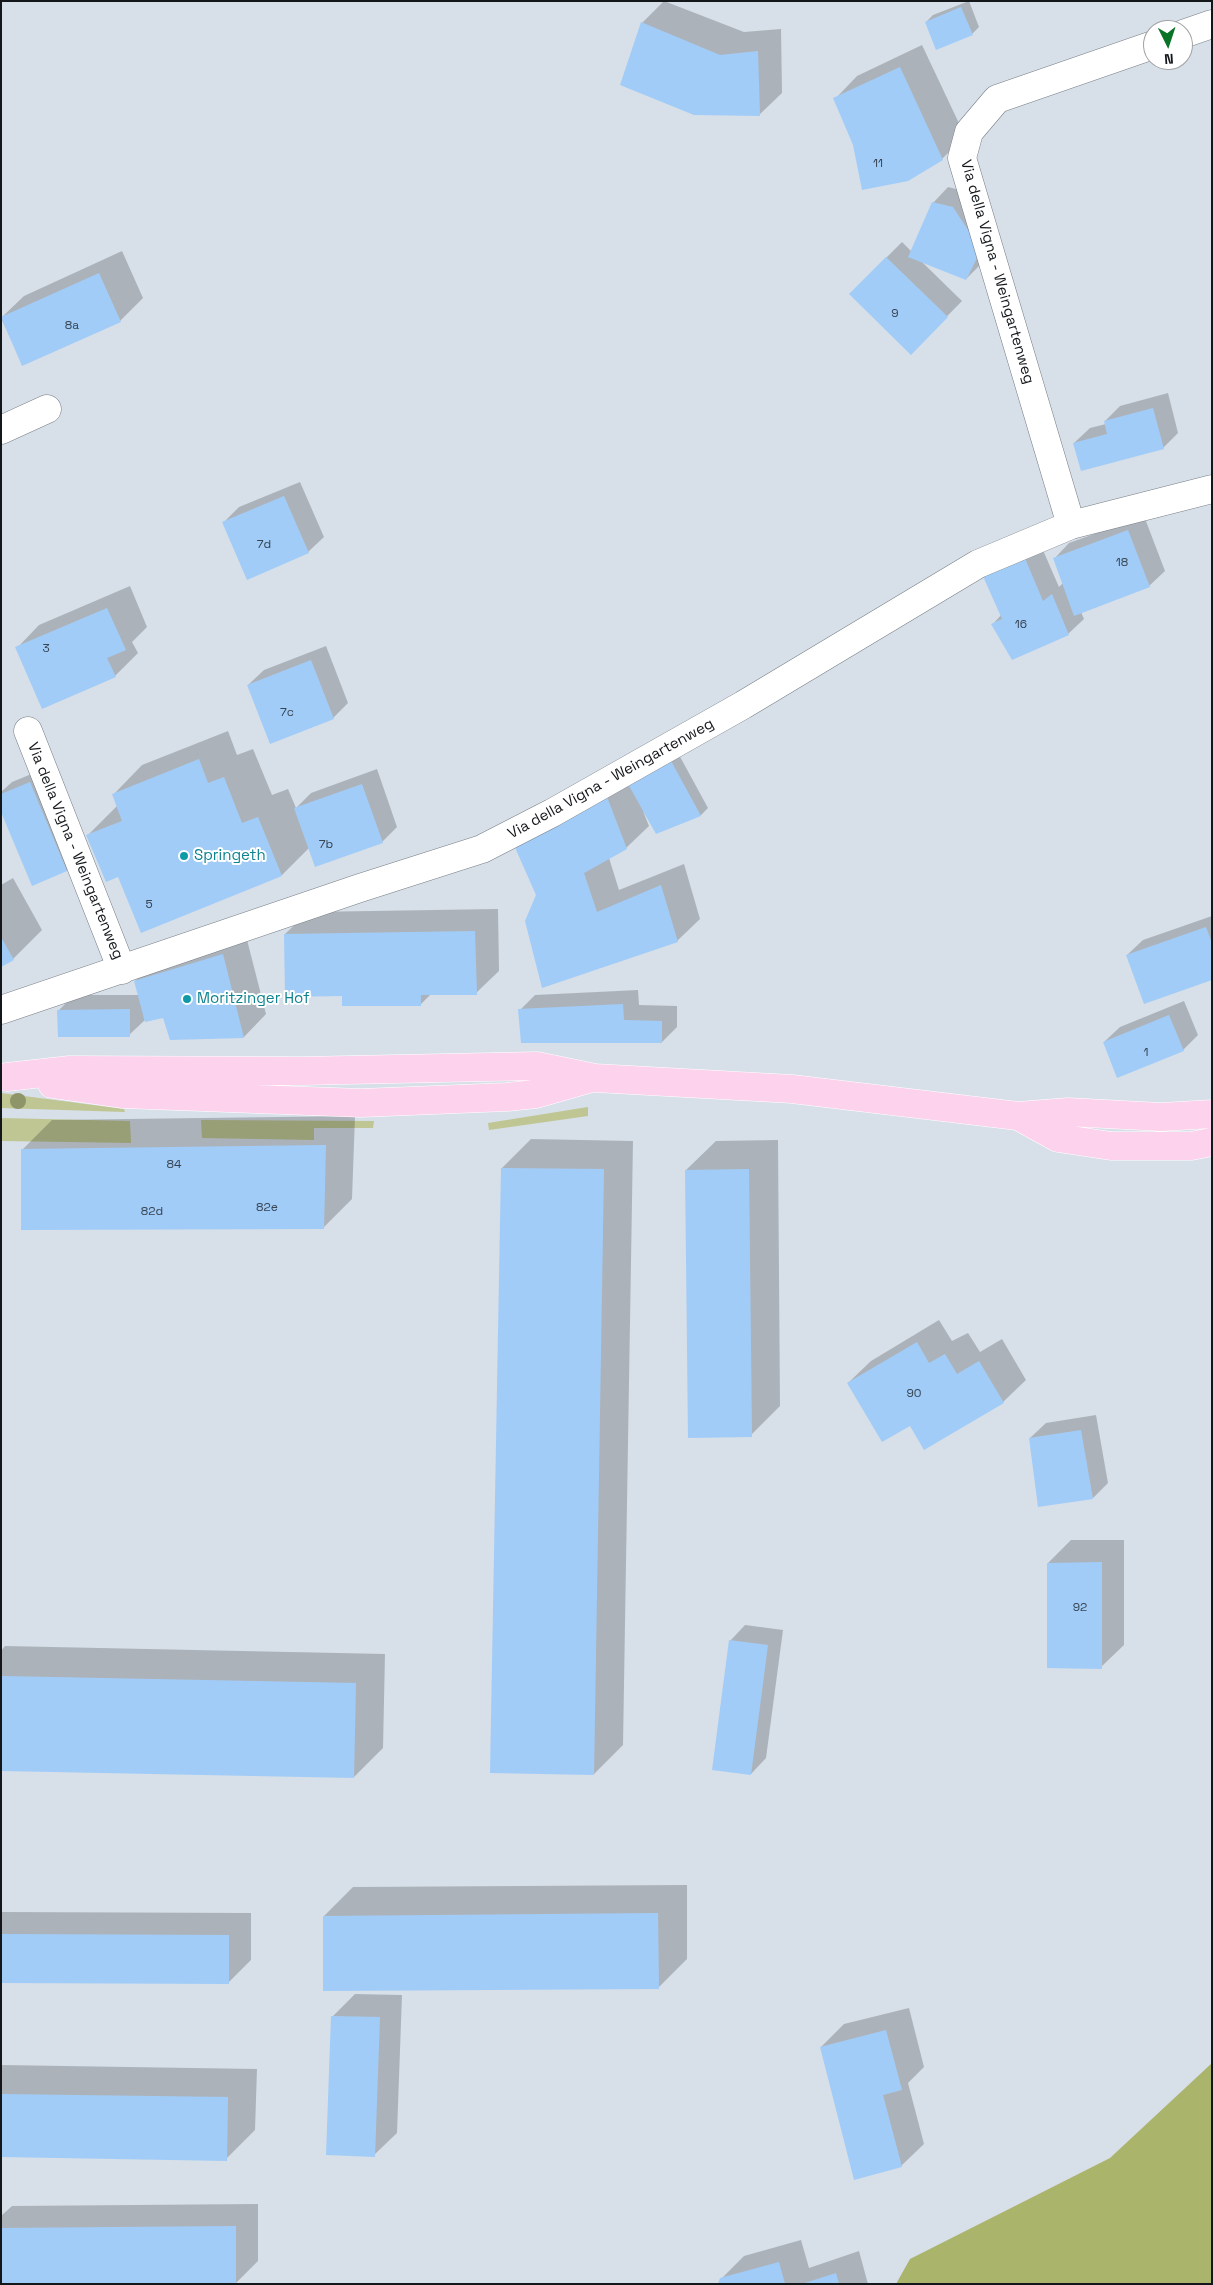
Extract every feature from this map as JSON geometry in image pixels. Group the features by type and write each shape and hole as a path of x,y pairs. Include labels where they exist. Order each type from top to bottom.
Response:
{"main road":[{"path":"4,1077 122,1094 361,1103 507,1097 536,1094 595,1078 792,1089 1018,1116 1068,1112 1161,1117 1212,1114"},
{"path":"1018,1116 1058,1138 1111,1146 1191,1146 1212,1142"}],"street":[{"path":"1193,31 1212,24"},
{"name":"Via della Vigna - Weingartenweg","path":"1071,525 962,158 969,132 997,99 1143,48"},
{"path":"1,430 47,409"},
{"name":"Via della Vigna - Weingartenweg","path":"1,1010 360,888 482,849 552,814 743,705 978,564 1071,525 1212,488"},
{"name":"Via della Vigna - Weingartenweg","path":"28,731 122,970"}],"green space":[{"path":"1,1093 124,1109 125,1112 1,1108"},
{"path":"588,1107 588,1116 489,1130 488,1123"},
{"path":"1,1118 130,1121 131,1143 2,1141"},
{"path":"201,1120 374,1121 373,1128 314,1128 314,1140 202,1138"},
{"path":"1212,2063 1212,2284 896,2284 910,2259 1110,2158"}],"building":[{"path":"961,7 973,35 936,50 925,22"},
{"path":"641,22 720,55 758,51 760,116 694,115 620,85"},
{"path":"900,67 943,160 908,181 862,190 853,145 833,98"},
{"path":"932,202 953,207 981,250 966,280 908,257"},
{"path":"886,257 948,317 911,355 849,294"},
{"path":"99,273 121,322 22,366 1,317"},
{"path":"1153,408 1164,449 1081,471 1073,443 1107,434 1104,421"},
{"path":"284,496 309,553 247,580 222,522"},
{"path":"1128,530 1150,587 1074,616 1053,558"},
{"path":"1024,556 1043,601 1052,594 1069,635 1012,660 991,624 1002,619 982,574"},
{"path":"107,608 126,650 107,658 116,677 42,709 15,647"},
{"path":"311,660 334,719 270,744 247,685"},
{"name":"Springeth","path":"199,759 208,783 224,777 242,823 258,817 282,876 141,933 118,877 106,882 86,835 122,821 112,794"},
{"path":"670,759 701,816 656,834 628,784"},
{"path":"30,782 67,871 32,886 1,812 1,794"},
{"path":"362,784 383,843 315,867 294,808"},
{"path":"604,789 627,849 584,873 597,912 661,885 678,942 542,988 525,921 536,895 513,843"},
{"path":"1206,927 1212,943 1212,980 1144,1004 1126,955"},
{"path":"475,931 477,995 421,995 421,1006 342,1006 342,996 285,997 284,934"},
{"path":"1,937 14,960 1,967"},
{"name":"Moritzinger Hof","path":"223,954 244,1038 170,1040 163,1018 145,1022 134,981"},
{"path":"623,1004 624,1020 662,1021 662,1043 521,1043 518,1009"},
{"path":"130,1009 130,1037 58,1037 57,1010"},
{"path":"1169,1015 1184,1051 1117,1078 1103,1042"},
{"path":"326,1145 324,1229 21,1230 21,1149"},
{"path":"501,1168 604,1169 594,1775 490,1773"},
{"path":"749,1169 752,1437 688,1438 685,1170"},
{"path":"917,1342 929,1363 945,1354 957,1374 979,1361 1004,1403 924,1450 910,1426 882,1442 847,1383"},
{"path":"1081,1430 1093,1499 1038,1507 1029,1438"},
{"path":"1102,1562 1102,1669 1047,1668 1047,1563"},
{"path":"729,1640 768,1645 751,1775 712,1770"},
{"path":"1,1676 356,1683 354,1778 1,1771"},
{"path":"658,1913 659,1989 323,1991 323,1916"},
{"path":"1,1934 229,1935 229,1984 1,1983"},
{"path":"331,2016 380,2017 375,2157 326,2155"},
{"path":"886,2030 902,2090 883,2095 902,2167 854,2180 820,2047"},
{"path":"1,2094 228,2097 227,2161 1,2157"},
{"path":"236,2226 236,2284 1,2284 1,2228"},
{"path":"779,2262 785,2284 718,2284 720,2278"},
{"path":"836,2273 839,2284 805,2284 805,2283"}],"place":[{"name":"Springeth","path":"184,856"},
{"name":"Moritzinger Hof","path":"187,999"}]}
